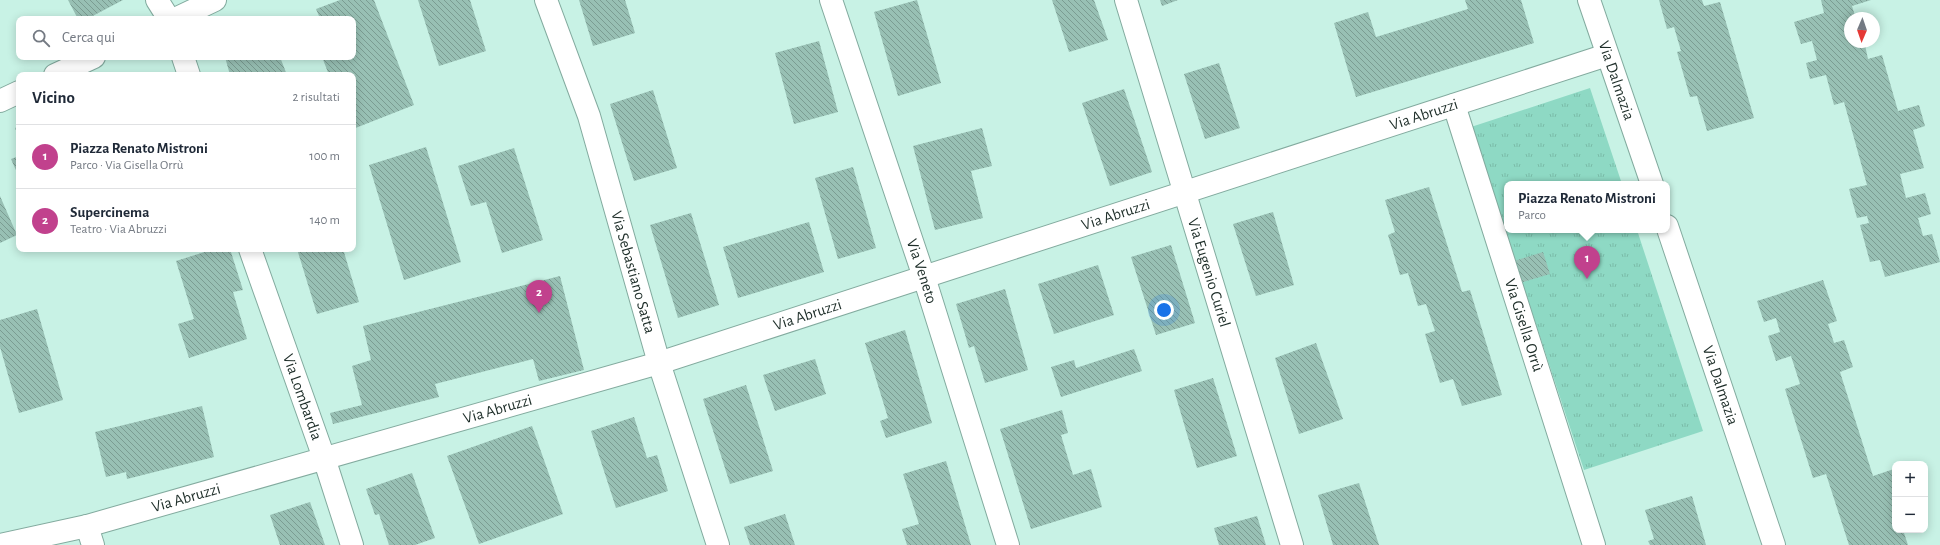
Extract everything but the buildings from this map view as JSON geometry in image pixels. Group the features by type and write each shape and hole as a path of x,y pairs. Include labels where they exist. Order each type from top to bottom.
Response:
{"street":[{"path":"157,0 166,16"},
{"path":"181,16 215,0"},
{"name":"Via Sebastiano Satta","path":"546,0 589,116 659,363 718,545"},
{"name":"Via Veneto","path":"831,0 924,277 1008,545"},
{"name":"Via Eugenio Curiel","path":"1126,0 1292,545"},
{"name":"Via Dalmazia","path":"1589,0 1651,181"},
{"name":"Via Abruzzi","path":"1,540 90,536 324,458 659,363 1607,55"},
{"path":"62,72 88,60"},
{"path":"184,60 188,72"},
{"path":"0,101 16,93"},
{"name":"Via Gisella Orrù","path":"1454,105 1594,545"},
{"name":"Via Dalmazia","path":"1669,233 1774,545"},
{"name":"Via Lombardia","path":"251,252 324,458 352,545"}],"green space":[{"path":"1590,88 1621,181 1504,181 1504,227 1471,127"},
{"path":"1506,233 1638,233 1703,431 1584,470"}],"place":[{"name":"Piazza Renato Mistroni","path":"1587,279"},
{"name":"Supercinema","path":"539,313"}]}
